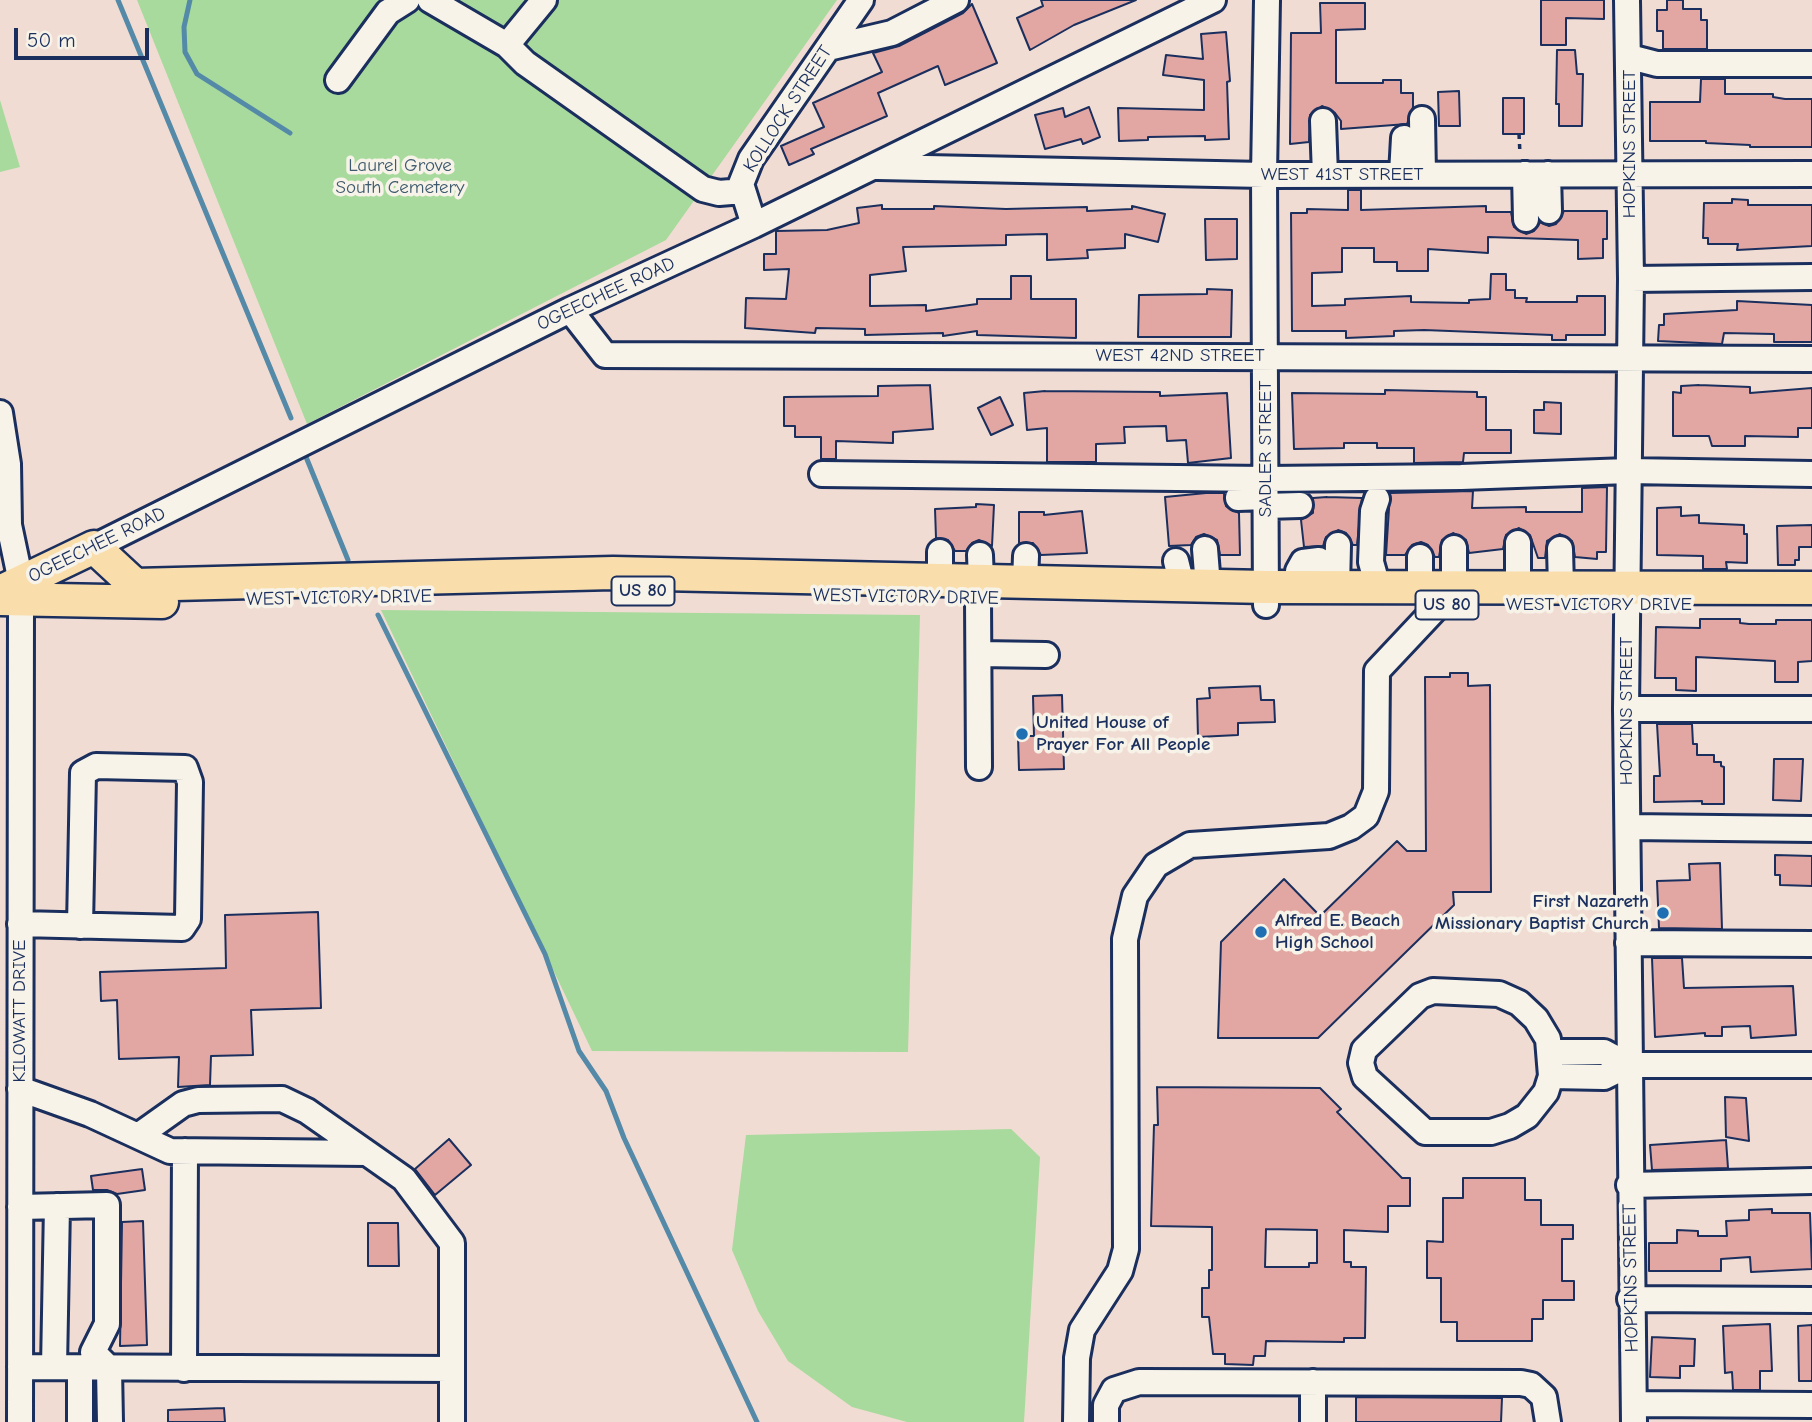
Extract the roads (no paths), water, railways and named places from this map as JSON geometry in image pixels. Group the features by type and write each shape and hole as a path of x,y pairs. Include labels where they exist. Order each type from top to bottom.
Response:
{"main road":[{"name":"WEST VICTORY DRIVE","path":"94,547 135,585 940,566 980,578 1025,569 1096,576 1189,577 1266,596 1320,587 1433,584 1561,587 1627,596 1812,588"},
{"name":"OGEECHEE ROAD","path":"10,594 94,547"},
{"name":"WEST VICTORY DRIVE","path":"10,594 135,603 613,591 980,578 1266,596 1433,584 1812,606"}],"street":[{"path":"338,80 388,12 407,0"},
{"path":"430,0 507,45 525,63 702,189 719,193 743,191"},
{"path":"507,45 544,0"},
{"name":"KOLLOCK STREET","path":"754,225 741,184 751,159 861,0"},
{"path":"828,48 892,33 956,0"},
{"name":"OGEECHEE ROAD","path":"94,547 570,310 754,225 1213,0"},
{"name":"SADLER STREET","path":"1266,596 1264,175 1267,0"},
{"name":"HOPKINS STREET","path":"1628,0 1631,279 1626,709 1630,1299 1634,1413"},
{"path":"1630,57 1657,64 1812,64"},
{"path":"1413,174 1422,119"},
{"path":"1317,175 1323,121"},
{"path":"1404,138 1413,174"},
{"path":"1309,142 1317,175"},
{"name":"WEST 41ST STREET","path":"872,167 1264,175 1812,174"},
{"path":"1536,174 1537,215"},
{"path":"1631,279 1812,277"},
{"name":"WEST 42ND STREET","path":"570,310 606,355 1812,359"},
{"name":"KILOWATT DRIVE","path":"0,413 8,464 20,925 20,1422"},
{"path":"1238,498 1461,477 1628,471 1812,474"},
{"path":"822,474 1176,487 1266,494 1300,505"},
{"path":"1377,499 1373,511 1371,562 1378,587"},
{"path":"1518,543 1518,587"},
{"path":"1320,587 1338,544"},
{"path":"1076,1422 1077,1358 1082,1329 1120,1271 1126,1249 1125,939 1135,896 1156,865 1190,845 1329,836 1351,827 1366,816 1376,791 1377,671 1454,548"},
{"path":"1189,577 1205,549"},
{"path":"1560,549 1561,587"},
{"path":"979,767 980,578"},
{"path":"979,654 1046,656"},
{"path":"1626,709 1812,709"},
{"path":"20,925 182,928 188,919 190,782 185,768 96,766 83,773 80,926"},
{"path":"1628,827 1812,829"},
{"path":"1628,943 1812,944"},
{"path":"1433,991 1487,992 1509,998 1536,1019 1548,1039 1551,1064 1546,1092 1535,1108 1510,1126 1482,1134 1432,1133 1418,1127 1371,1083 1361,1063 1364,1050 1420,996 1433,991"},
{"path":"1551,1064 1604,1052 1628,1065 1812,1065"},
{"path":"20,1090 90,1114 170,1151 367,1153"},
{"path":"138,1136 183,1104 198,1100 282,1099 307,1111 404,1179 453,1243 452,1422"},
{"path":"184,1369 186,1151"},
{"path":"1629,1185 1812,1181"},
{"path":"20,1207 107,1205 107,1324 93,1352 109,1368 110,1422"},
{"path":"54,1367 57,1206"},
{"path":"1630,1299 1812,1300"},
{"path":"20,1367 452,1369"},
{"path":"80,1368 80,1422"},
{"path":"1313,1382 1313,1422"},
{"path":"1106,1422 1109,1397 1114,1390 1129,1383 1313,1382 1521,1383 1531,1385 1544,1397 1548,1422"},
{"path":"1634,1413 1812,1405"}],"waterway":[{"path":"118,0 291,418"},
{"path":"190,0 184,27 185,52 197,74 290,133"},
{"path":"304,452 348,560"},
{"path":"378,615 545,954 579,1051 606,1091 624,1138 757,1422"}],"place":[{"name":"United House of Prayer For All People","path":"1022,734"},
{"name":"First Nazareth Missionary Baptist Church","path":"1663,913"},
{"name":"Alfred E. Beach High School","path":"1261,932"}],"park label":[{"name":"Laurel Grove South Cemetery","path":"400,177"}]}
